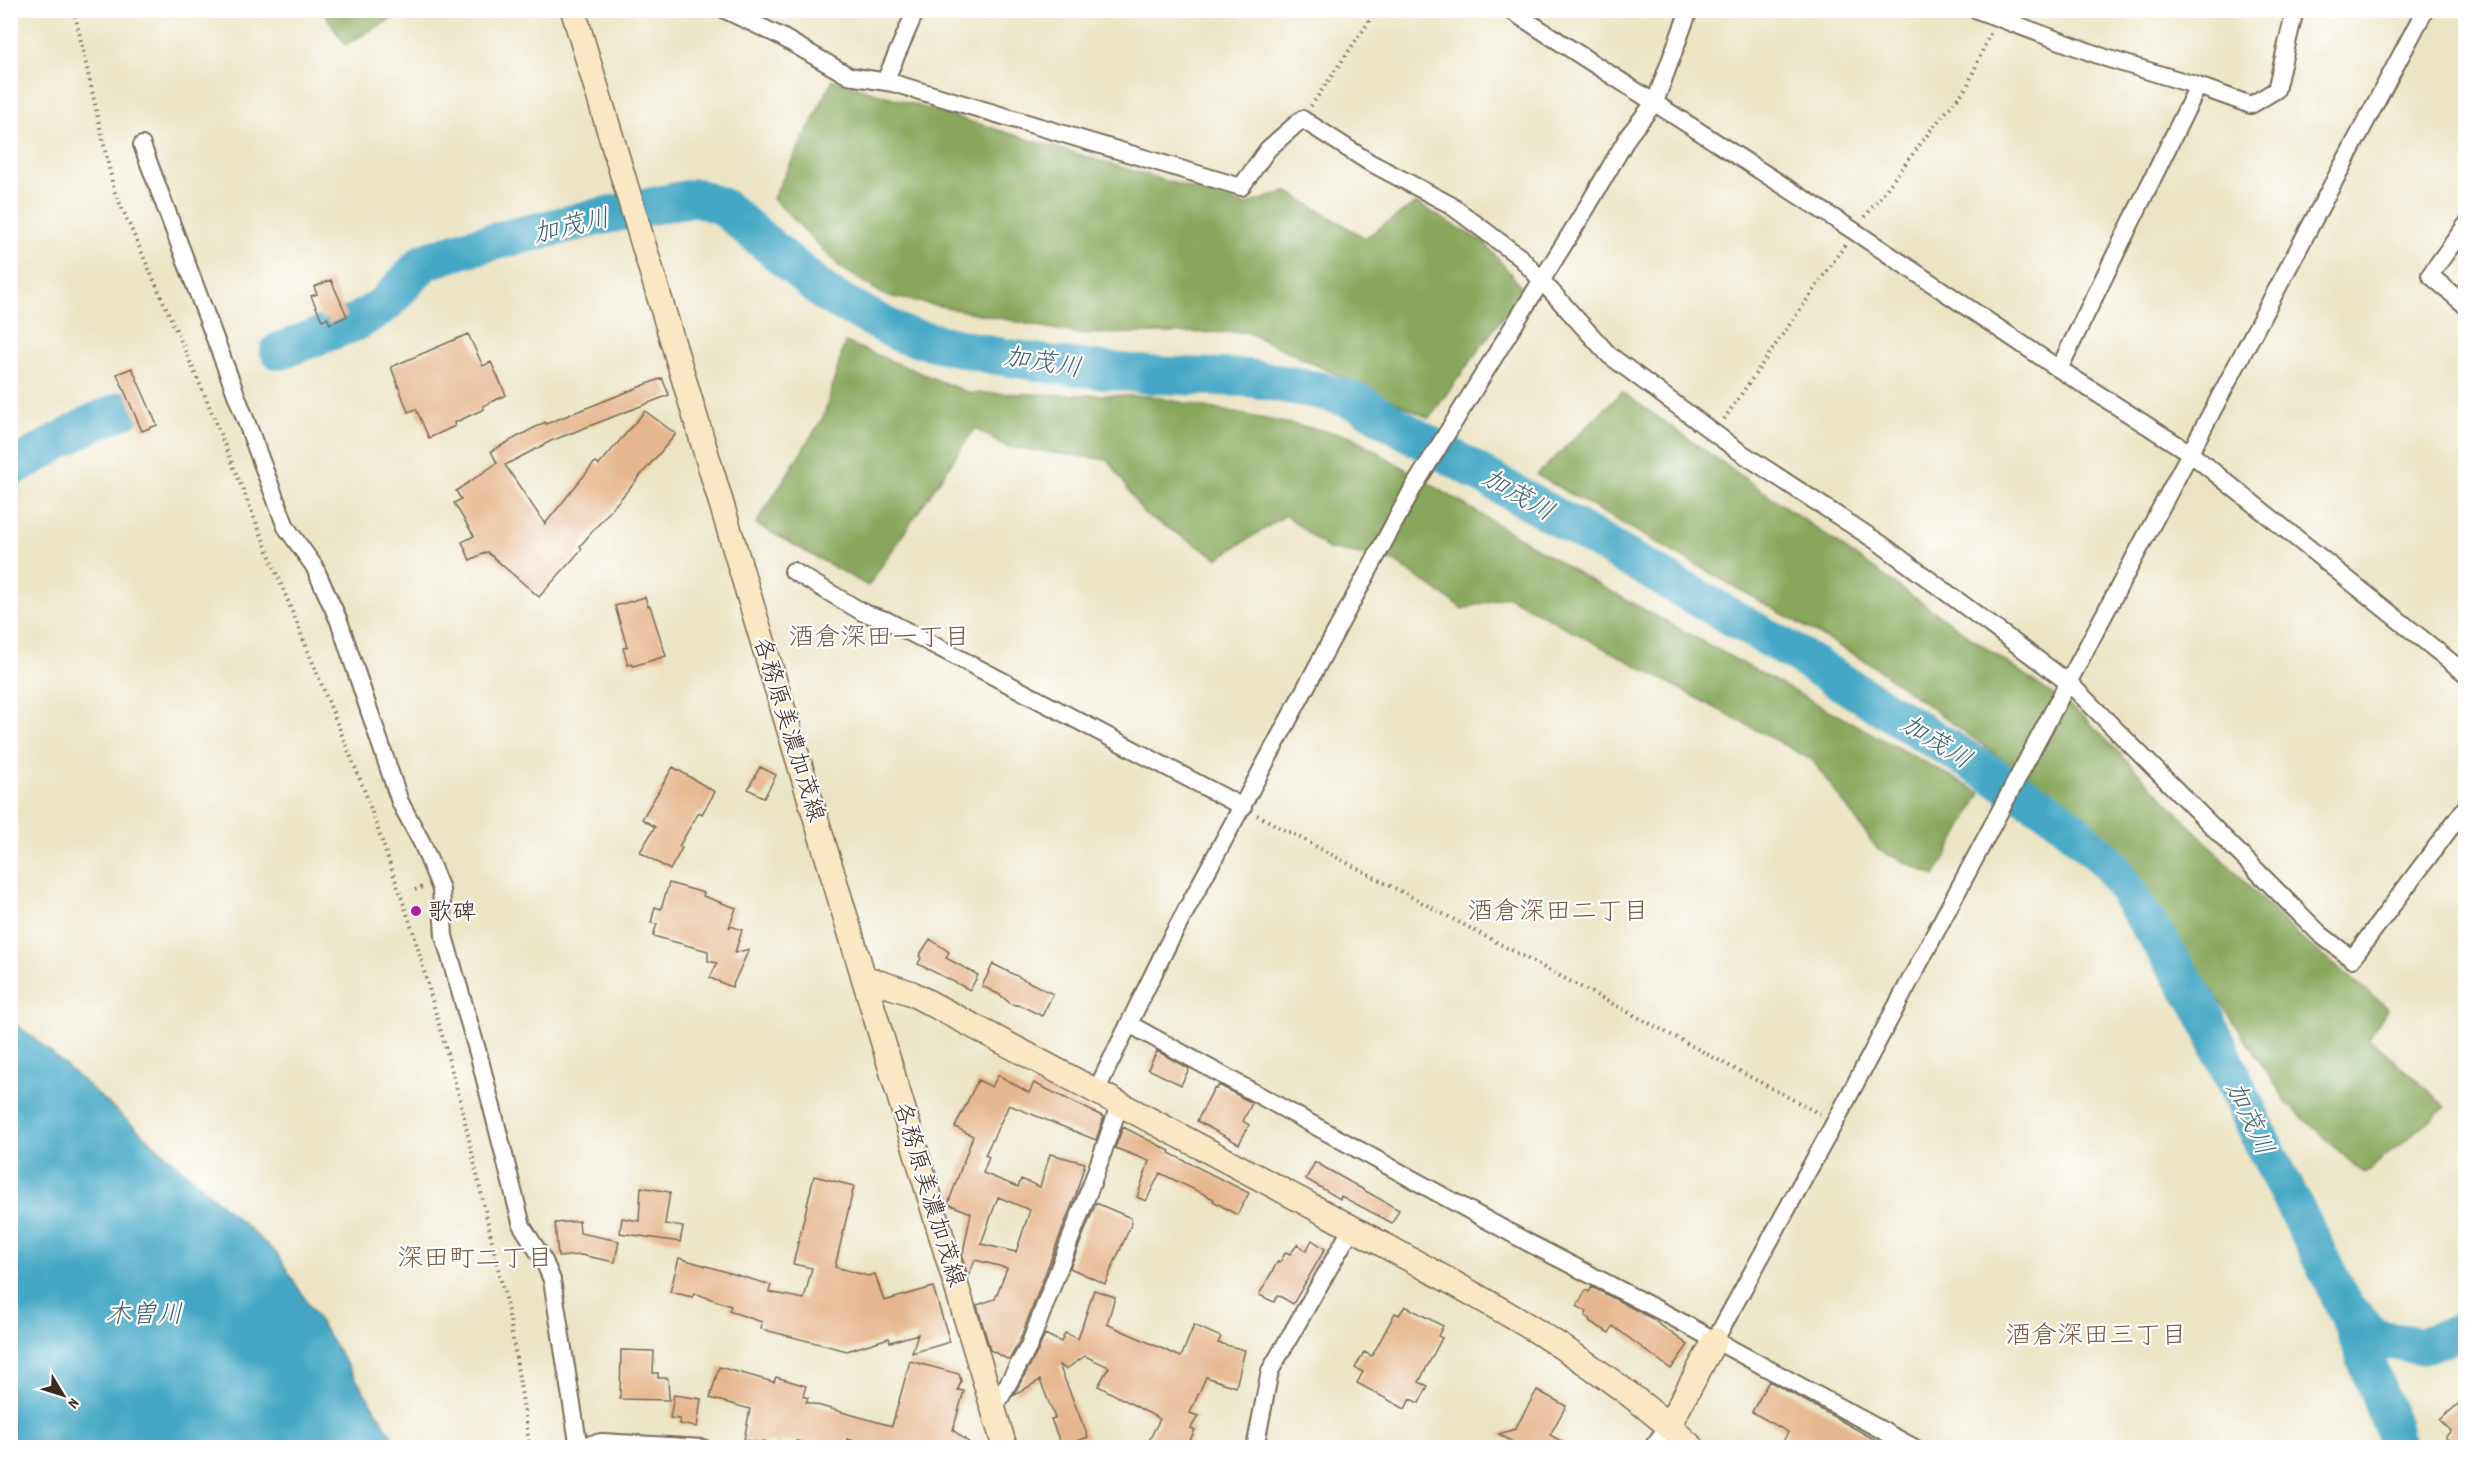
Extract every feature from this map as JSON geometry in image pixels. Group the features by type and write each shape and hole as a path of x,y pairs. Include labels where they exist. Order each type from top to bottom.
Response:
{"main road":[{"name":"各務原美濃加茂線","path":"573,10 1005,1448"},
{"path":"865,978 911,993 1120,1103 1491,1304 1588,1363 1669,1425 1693,1448"},
{"path":"1669,1425 1715,1340"}],"street":[{"path":"725,10 780,36 849,76 885,81 1241,187 1268,149 1302,119 1369,162 1449,204 1521,258 1609,355 1714,433 1881,544 2069,683 2320,934 2352,959 2466,807"},
{"path":"885,81 916,10"},
{"path":"1510,10 1854,231 2059,369 2190,453 2466,674"},
{"path":"1096,1091 1168,944 1413,488 1629,135 1655,102 1689,10"},
{"path":"1977,10 2106,58 2251,105 2276,90 2295,10"},
{"path":"1715,1340 1835,1122 2426,10"},
{"path":"2059,369 2198,86"},
{"path":"142,145 286,527 314,566 339,621 400,802 422,843 441,889 444,936 480,1060 522,1226 544,1261 552,1280 579,1447 602,1442 703,1448"},
{"path":"2466,225 2430,275 2466,306"},
{"path":"793,572 864,613 886,620 1243,807"},
{"path":"1129,1024 1528,1243 1715,1340 1915,1448"},
{"path":"994,1410 1029,1346 1092,1183 1120,1103"},
{"path":"1255,1448 1270,1371 1352,1228"},
{"path":"1652,1448 1669,1425"}],"path":[{"path":"74,10 114,190 203,391 365,792 413,931 460,1100 502,1285 530,1448"},
{"path":"1302,119 1377,10"},
{"path":"1714,433 1854,231 1934,126 1967,87 1996,18"},
{"path":"1243,807 1835,1122"}],"green space":[{"path":"323,11 405,11 345,45"},
{"path":"833,80 1246,205 1287,191 1365,238 1416,203 1485,243 1523,289 1429,418 1246,332 1078,334 884,295 840,267 773,198"},
{"path":"845,342 969,393 1150,396 1351,436 1586,578 1981,793 1935,876 1878,850 1812,760 1507,596 1463,609 1394,561 1328,549 1286,515 1218,558 1143,513 1109,460 1007,447 975,428 868,586 756,524 824,416"},
{"path":"1622,392 2083,716 2297,935 2388,1008 2369,1038 2446,1107 2364,1174 2288,1104 2154,902 2084,822 2053,796 1869,663 1537,475"}],"water":[{"name":"木曽川","path":"11,1021 40,1043 276,1253 399,1447 11,1447"}],"building":[{"path":"331,280 347,316 330,324 327,318 322,320 311,296 317,294 314,287"},
{"path":"468,334 483,366 491,362 506,395 483,406 484,409 454,423 455,426 429,438 416,409 408,412 391,367"},
{"path":"132,368 157,425 142,431 117,374"},
{"path":"662,378 669,395 551,441 505,465 545,524 595,462 599,465 645,411 676,434 580,546 582,549 539,597 487,552 470,560 462,542 474,536 454,503 461,499 456,491 497,463 491,451 545,422 546,424"},
{"path":"645,597 666,656 633,666 628,665 623,648 627,647 615,606"},
{"path":"673,767 715,792 702,814 699,812 679,846 682,848 670,870 640,852 655,827 642,819"},
{"path":"760,767 776,775 764,798 748,789"},
{"path":"669,883 704,893 703,896 736,908 729,928 731,926 742,930 735,953 749,949 732,987 710,978 717,963 708,961 708,951 653,936 657,924 651,923 655,907 661,909"},
{"path":"930,939 949,952 946,958 978,975 970,990 918,964 921,958 919,956"},
{"path":"993,964 1053,994 1042,1016 1022,1006 1011,1004 1000,995 982,986"},
{"path":"1157,1051 1189,1069 1181,1085 1148,1069"},
{"path":"998,1075 1029,1093 1034,1083 1104,1117 1096,1140 1009,1105 985,1155 989,1157 983,1173 1018,1187 1021,1179 1040,1187 1050,1154 1085,1163 1076,1194 1019,1342 1009,1360 990,1350 977,1305 995,1299 1007,1268 975,1260 968,1277 962,1257 971,1213 948,1204 973,1136 955,1127 978,1080 992,1087","holes":["998,1197 1030,1210 1016,1252 981,1244"]},
{"path":"1219,1085 1252,1103 1243,1121 1249,1125 1239,1144 1197,1121 1214,1088 1216,1089"},
{"path":"1123,1127 1249,1193 1237,1215 1213,1201 1214,1199 1160,1173 1146,1201 1137,1197 1149,1161 1115,1148"},
{"path":"1315,1162 1399,1210 1392,1223 1341,1196 1340,1199 1306,1179"},
{"path":"814,1176 854,1186 835,1267 868,1276 875,1274 884,1301 933,1287 950,1342 912,1353 918,1334 890,1342 889,1338 847,1351 761,1329 762,1322 729,1311 731,1306 694,1293 693,1297 670,1292 679,1258 771,1285 769,1292 804,1299 812,1268 793,1264"},
{"path":"641,1187 670,1192 665,1224 683,1227 680,1242 620,1233 622,1218 639,1221"},
{"path":"1096,1203 1131,1218 1131,1225 1105,1284 1070,1268"},
{"path":"579,1221 580,1233 619,1241 615,1262 581,1255 558,1257 555,1223"},
{"path":"1312,1240 1325,1249 1293,1304 1278,1295 1274,1302 1259,1295 1278,1261 1280,1262 1286,1252 1290,1254 1298,1244 1306,1251"},
{"path":"1592,1287 1649,1317 1688,1345 1671,1369 1613,1326 1609,1333 1589,1321 1590,1319 1585,1316 1587,1312 1577,1306 1586,1290 1589,1292"},
{"path":"1094,1290 1115,1297 1107,1324 1181,1357 1194,1325 1221,1337 1218,1343 1245,1350 1236,1387 1206,1377 1190,1413 1198,1416 1191,1428 1195,1430 1186,1448 1145,1448 1160,1419 1098,1386 1109,1367 1085,1356 1066,1369 1059,1365 1088,1437 1062,1447 1051,1419 1055,1418 1040,1380 1013,1396 1045,1334 1061,1342 1065,1333 1078,1339"},
{"path":"1405,1306 1443,1326 1438,1336 1442,1338 1419,1382 1428,1386 1419,1403 1410,1399 1405,1409 1357,1383 1363,1372 1355,1368 1364,1352 1372,1356 1395,1313 1399,1315"},
{"path":"621,1350 654,1351 653,1373 658,1373 658,1378 668,1378 669,1400 620,1399"},
{"path":"910,1361 959,1374 961,1381 958,1390 964,1391 953,1430 976,1448 877,1447 847,1439 845,1445 832,1442 830,1448 796,1441 796,1444 779,1441 778,1444 744,1440 750,1409 710,1398 719,1367 774,1382 776,1377 806,1386 803,1396 808,1398 806,1402 892,1426"},
{"path":"1769,1381 1890,1448 1780,1448 1788,1432 1752,1412"},
{"path":"1537,1390 1566,1406 1550,1435 1574,1448 1522,1448 1499,1434 1515,1429"},
{"path":"674,1395 701,1399 697,1427 679,1424 680,1419 670,1418"},
{"path":"2466,1397 2466,1448 2456,1448 2445,1437 2451,1431 2440,1420"}],"waterway":[{"name":"加茂川","path":"279,351 357,322 385,304 424,262 471,247 696,197 723,207 826,294 903,335 991,355 1054,365 1148,375 1248,378 1322,391 1360,403 1796,654 2055,814 2109,863 2201,1007 2261,1140 2346,1309 2392,1427 2397,1448"},
{"name":"加茂川","path":"10,469 92,423 123,410"},
{"path":"2348,1311 2376,1338 2419,1346 2466,1328"}],"place":[{"name":"歌碑","path":"416,911"}],"district":[{"name":"酒倉深田一丁目","path":"879,636"},
{"name":"酒倉深田二丁目","path":"1558,910"},
{"name":"深田町二丁目","path":"475,1257"},
{"name":"酒倉深田三丁目","path":"2096,1334"}]}
